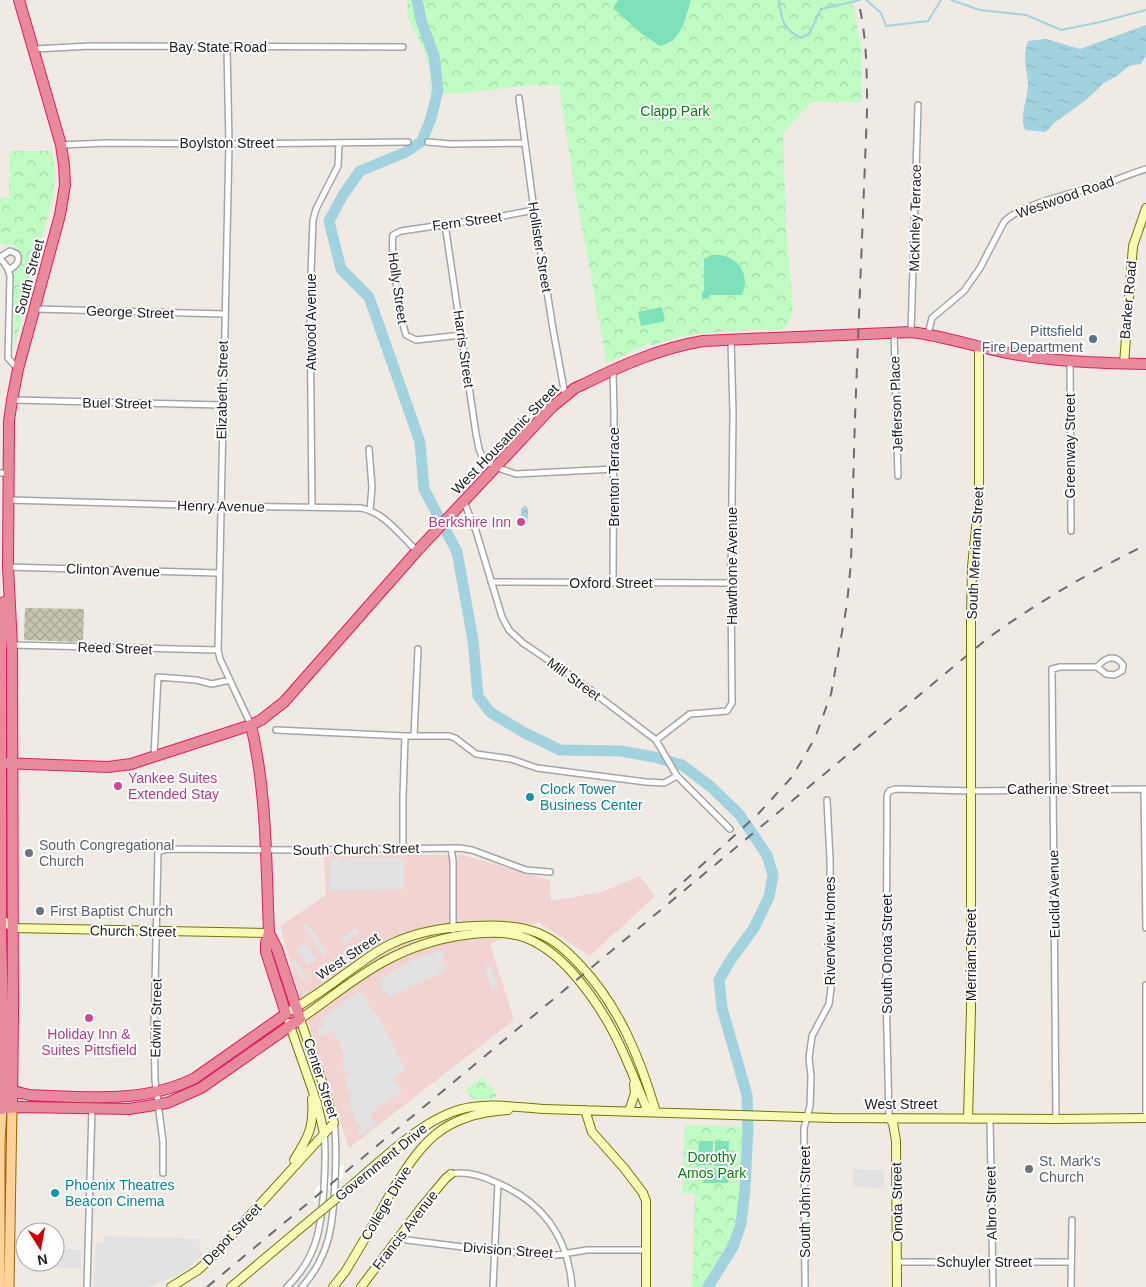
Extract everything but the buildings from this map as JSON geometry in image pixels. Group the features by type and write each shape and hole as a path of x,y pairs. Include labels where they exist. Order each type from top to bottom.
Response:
{"highway":[{"name":"South Street","path":"2,1000 1,919 4,763 12,645 8,567 8,500 4,473 9,421 18,369 36,309 62,204 65,172 61,145 18,0"},
{"name":"West Housatonic Street","path":"4,763 108,767 131,764 251,725 261,720 284,702 417,551 552,407 584,384 677,345 731,339 911,332 928,334 1009,353 1070,361 1146,364"},
{"name":"South Street","path":"5,1085 12,928 1,651 8,567"},
{"name":"Center Street","path":"251,725 260,767 269,933 266,952 286,1014"},
{"name":"Center Street","path":"269,933 277,949 300,1019"},
{"path":"0,1025 2,1000"},
{"path":"2,1000 5,1109"},
{"name":"West Street","path":"5,1085 30,1095 93,1097 157,1093 195,1078 286,1014"},
{"name":"West Street","path":"5,1109 129,1109 159,1105 183,1097 201,1088 300,1019"}],"main road":[{"path":"0,1287 0,1143 5,1109"},
{"path":"5,1109 9,1287"}],"street":[{"name":"Bay State Road","path":"33,50 91,46 227,48 403,47"},
{"name":"Elizabeth Street","path":"227,48 229,144 218,573 218,650 251,725"},
{"name":"Hollister Street","path":"519,98 534,210 565,396"},
{"name":"McKinley Terrace","path":"911,332 918,105"},
{"name":"Boylston Street","path":"61,145 107,143 408,142"},
{"path":"428,142 450,144 524,143"},
{"name":"Atwood Avenue","path":"312,507 310,300 313,220 316,209 338,166 339,143"},
{"name":"Westwood Road","path":"928,334 932,318 964,291 980,268 1001,228 1009,217 1025,208 1114,181 1146,169"},
{"name":"Barker Road","path":"1124,364 1133,246 1146,208"},
{"name":"Fern Street","path":"401,231 534,210"},
{"name":"Harris Street","path":"445,224 479,449 482,456 495,467"},
{"name":"Holly Street","path":"401,231 396,232 392,241 406,335 411,339 418,340 462,335"},
{"path":"9,270 18,263 19,259 13,251 8,251 0,257 9,270 8,358 18,369"},
{"name":"George Street","path":"36,309 224,314"},
{"name":"Jefferson Place","path":"894,332 898,476"},
{"name":"Hawthorne Avenue","path":"656,740 690,714 727,712 732,703 733,413 731,339"},
{"name":"South Merriam Street","path":"970,791 972,567 979,499 979,346"},
{"name":"Greenway Street","path":"1070,361 1070,532"},
{"name":"Brenton Terrace","path":"613,371 613,583"},
{"name":"Buel Street","path":"12,400 222,405"},
{"path":"369,449 372,487 370,510 379,514 417,551"},
{"path":"495,467 516,474 614,469"},
{"name":"Henry Avenue","path":"8,500 370,510"},
{"name":"Mill Street","path":"461,504 476,531 505,623 523,643 573,677 656,740 670,766 678,776 730,829"},
{"name":"Clinton Avenue","path":"8,567 218,573"},
{"name":"Oxford Street","path":"491,582 731,583"},
{"name":"Reed Street","path":"12,645 218,650"},
{"path":"414,736 418,649"},
{"path":"1114,657 1119,659 1123,665 1122,671 1114,675 1106,674 1097,667 1108,658 1114,657"},
{"name":"Euclid Avenue","path":"1056,1119 1052,669 1060,667 1097,667"},
{"path":"154,757 158,677 196,680 212,684 230,680"},
{"path":"276,730 405,736 449,736 455,738 476,754 511,759 537,768 553,771 664,783 678,776"},
{"path":"403,848 405,736"},
{"name":"Catherine Street","path":"889,791 896,789 970,791 1145,789"},
{"path":"1145,789 1146,928"},
{"name":"South Onota Street","path":"889,791 887,796 886,838 886,990 889,1118"},
{"name":"Merriam Street","path":"968,1119 971,1009 970,791"},
{"name":"Riverview Homes","path":"807,1117 810,1104 811,1076 809,1058 812,1036 829,1004 831,988 830,859 827,800"},
{"path":"451,848 453,862 454,937"},
{"name":"South Church Street","path":"158,852 167,849 451,848 472,850 526,870 550,872"},
{"name":"Edwin Street","path":"158,852 154,1030 157,1093 163,1142 163,1173"},
{"path":"1,919 12,928"},
{"name":"West Street","path":"286,1014 365,959 415,934 453,927 500,926 527,929 547,937 567,951 589,975 616,1013 638,1060 652,1112"},
{"name":"Church Street","path":"12,928 269,933"},
{"name":"West Street","path":"300,1019 385,961 418,946 475,934 506,934 531,940 548,950 568,968 595,1000 615,1033 632,1073 652,1112"},
{"path":"1146,986 1146,1118"},
{"name":"Center Street","path":"286,1014 324,1133 325,1163 322,1213 318,1236 306,1264 287,1287"},
{"name":"Center Street","path":"300,1019 325,1090 334,1123 337,1150 331,1234 322,1260 302,1287"},
{"name":"West Street","path":"629,1111 635,1093 632,1073"},
{"name":"Depot Street","path":"287,1173 310,1130 313,1115 311,1089"},
{"path":"87,1287 93,1097"},
{"name":"Government Drive","path":"231,1287 411,1136 446,1114 486,1105 652,1112"},
{"name":"College Drive","path":"333,1287 345,1272 412,1159 432,1136 450,1123 466,1117 490,1111 533,1108"},
{"path":"585,1110 592,1132 624,1168 643,1193 646,1201 646,1287"},
{"name":"West Street","path":"652,1112 758,1116 968,1119 1146,1118"},
{"name":"South John Street","path":"805,1287 804,1128 807,1117"},
{"name":"Onota Street","path":"889,1118 893,1123 896,1141 898,1287"},
{"name":"Albro Street","path":"990,1119 993,1287"},
{"name":"Depot Street","path":"171,1287 198,1270 210,1259 334,1123"},
{"path":"451,1174 462,1172 486,1178 514,1190 535,1204 551,1223 563,1245 570,1266 572,1287"},
{"name":"Francis Avenue","path":"361,1287 421,1208 451,1174"},
{"path":"493,1287 498,1183"},
{"path":"1071,1287 1072,1220"},
{"name":"Division Street","path":"400,1237 407,1240 550,1256 587,1250 646,1250"},
{"name":"Schuyler Street","path":"897,1262 1071,1262"}],"shaded area":[{"path":"25,608 84,609 83,642 24,640"},
{"path":"324,855 463,855 550,880 551,901 602,892 640,876 655,896 590,956 538,922 490,944 514,1020 349,1148 298,991 280,926 326,895"},
{"path":"330,858 404,858 404,889 330,890"},
{"path":"307,923 328,953 323,956 303,926"},
{"path":"356,928 359,932 344,943 341,939"},
{"path":"364,939 366,943 333,966 331,963"},
{"path":"305,943 317,960 308,966 297,949"},
{"path":"446,949 441,962 447,970 391,997 384,991 380,984 380,979 414,959"},
{"path":"294,959 307,977 303,980 290,962"},
{"path":"491,966 497,988 491,990 485,967"},
{"path":"360,991 368,999 368,1004 376,1014 398,1053 396,1054 406,1069 393,1078 402,1092 369,1115 376,1125 359,1136 356,1132 361,1128 349,1104 351,1102 348,1098 352,1095 345,1084 347,1083 344,1078 349,1075 342,1066 344,1064 342,1060 346,1056 339,1046 341,1044 333,1030 319,1037 317,1028 322,1027 324,1024 319,1020"},
{"path":"853,1169 884,1170 884,1188 853,1187"},
{"path":"103,1236 200,1239 199,1249 204,1254 179,1275 148,1287 94,1287 96,1242 103,1243"},
{"path":"65,1249 81,1250 81,1268 65,1268"}],"green space":[{"name":"Clapp Park","path":"407,0 852,0 861,46 862,102 812,102 783,133 786,229 793,306 786,329 718,332 684,336 652,346 650,343 607,363 574,186 559,85 523,86 441,94 438,115 433,130 430,135 419,135 427,123 431,99 430,71 425,53 408,18"},
{"path":"618,0 691,0 682,28 678,34 667,44 660,46 642,34 613,8"},
{"path":"10,151 52,151 55,174 53,196 14,349 14,245 0,244 0,198 9,198"},
{"path":"712,255 728,257 739,266 745,279 742,295 710,295 707,299 702,298 704,290 704,259"},
{"path":"662,307 665,321 641,326 638,312"},
{"path":"483,1077 497,1094 495,1098 474,1100 465,1090"},
{"name":"Dorothy Amos Park","path":"685,1125 743,1127 739,1201 734,1231 724,1256 703,1287 692,1287 695,1193 682,1193"},
{"path":"699,1141 713,1141 712,1165 698,1165"},
{"path":"715,1141 729,1141 728,1166 715,1166"},
{"path":"704,1168 728,1169 728,1183 703,1183"}],"water":[{"path":"1146,25 1146,55 1141,64 1129,66 1117,76 1104,83 1086,100 1054,123 1045,132 1025,130 1023,113 1028,90 1025,57 1028,41 1046,39 1080,49"},
{"path":"524,506 528,509 528,518 524,522 521,518 521,509"}],"pier":[{"path":"344,1164 343,1177 314,1202 315,1189"}],"waterway":[{"path":"417,0 421,20 434,56 438,90 431,118 422,141 406,152 360,171 343,195 329,221 341,269 369,297 420,442 424,489 457,552 473,640 478,696 490,712 523,732 560,750 621,751 654,757 682,765 710,786 739,814 767,855 773,875 769,897 754,928 719,980 722,1008 747,1095 748,1127 741,1224 733,1247 708,1287"},
{"path":"779,0 784,23 790,31 801,38 809,34 821,9 860,0"},
{"path":"866,0 881,13 886,26 928,21 941,0"},
{"path":"951,0 980,10 1026,15 1061,30 1146,10"}],"railway":[{"path":"669,895 758,814 792,777 815,738 831,694 847,604 851,562 867,111 865,41 858,0"},
{"path":"207,1287 988,638 1065,588 1146,545"}],"place":[{"name":"Pittsfield Fire Department","path":"1093,339"},
{"name":"Berkshire Inn","path":"521,522"},
{"name":"Yankee Suites Extended Stay","path":"118,786"},
{"name":"Clock Tower Business Center","path":"530,797"},
{"name":"South Congregational Church","path":"29,853"},
{"name":"First Baptist Church","path":"40,911"},
{"name":"Holiday Inn & Suites Pittsfield","path":"89,1018"},
{"name":"St. Mark's Church","path":"1029,1169"},
{"name":"Phoenix Theatres Beacon Cinema","path":"55,1193"}]}
